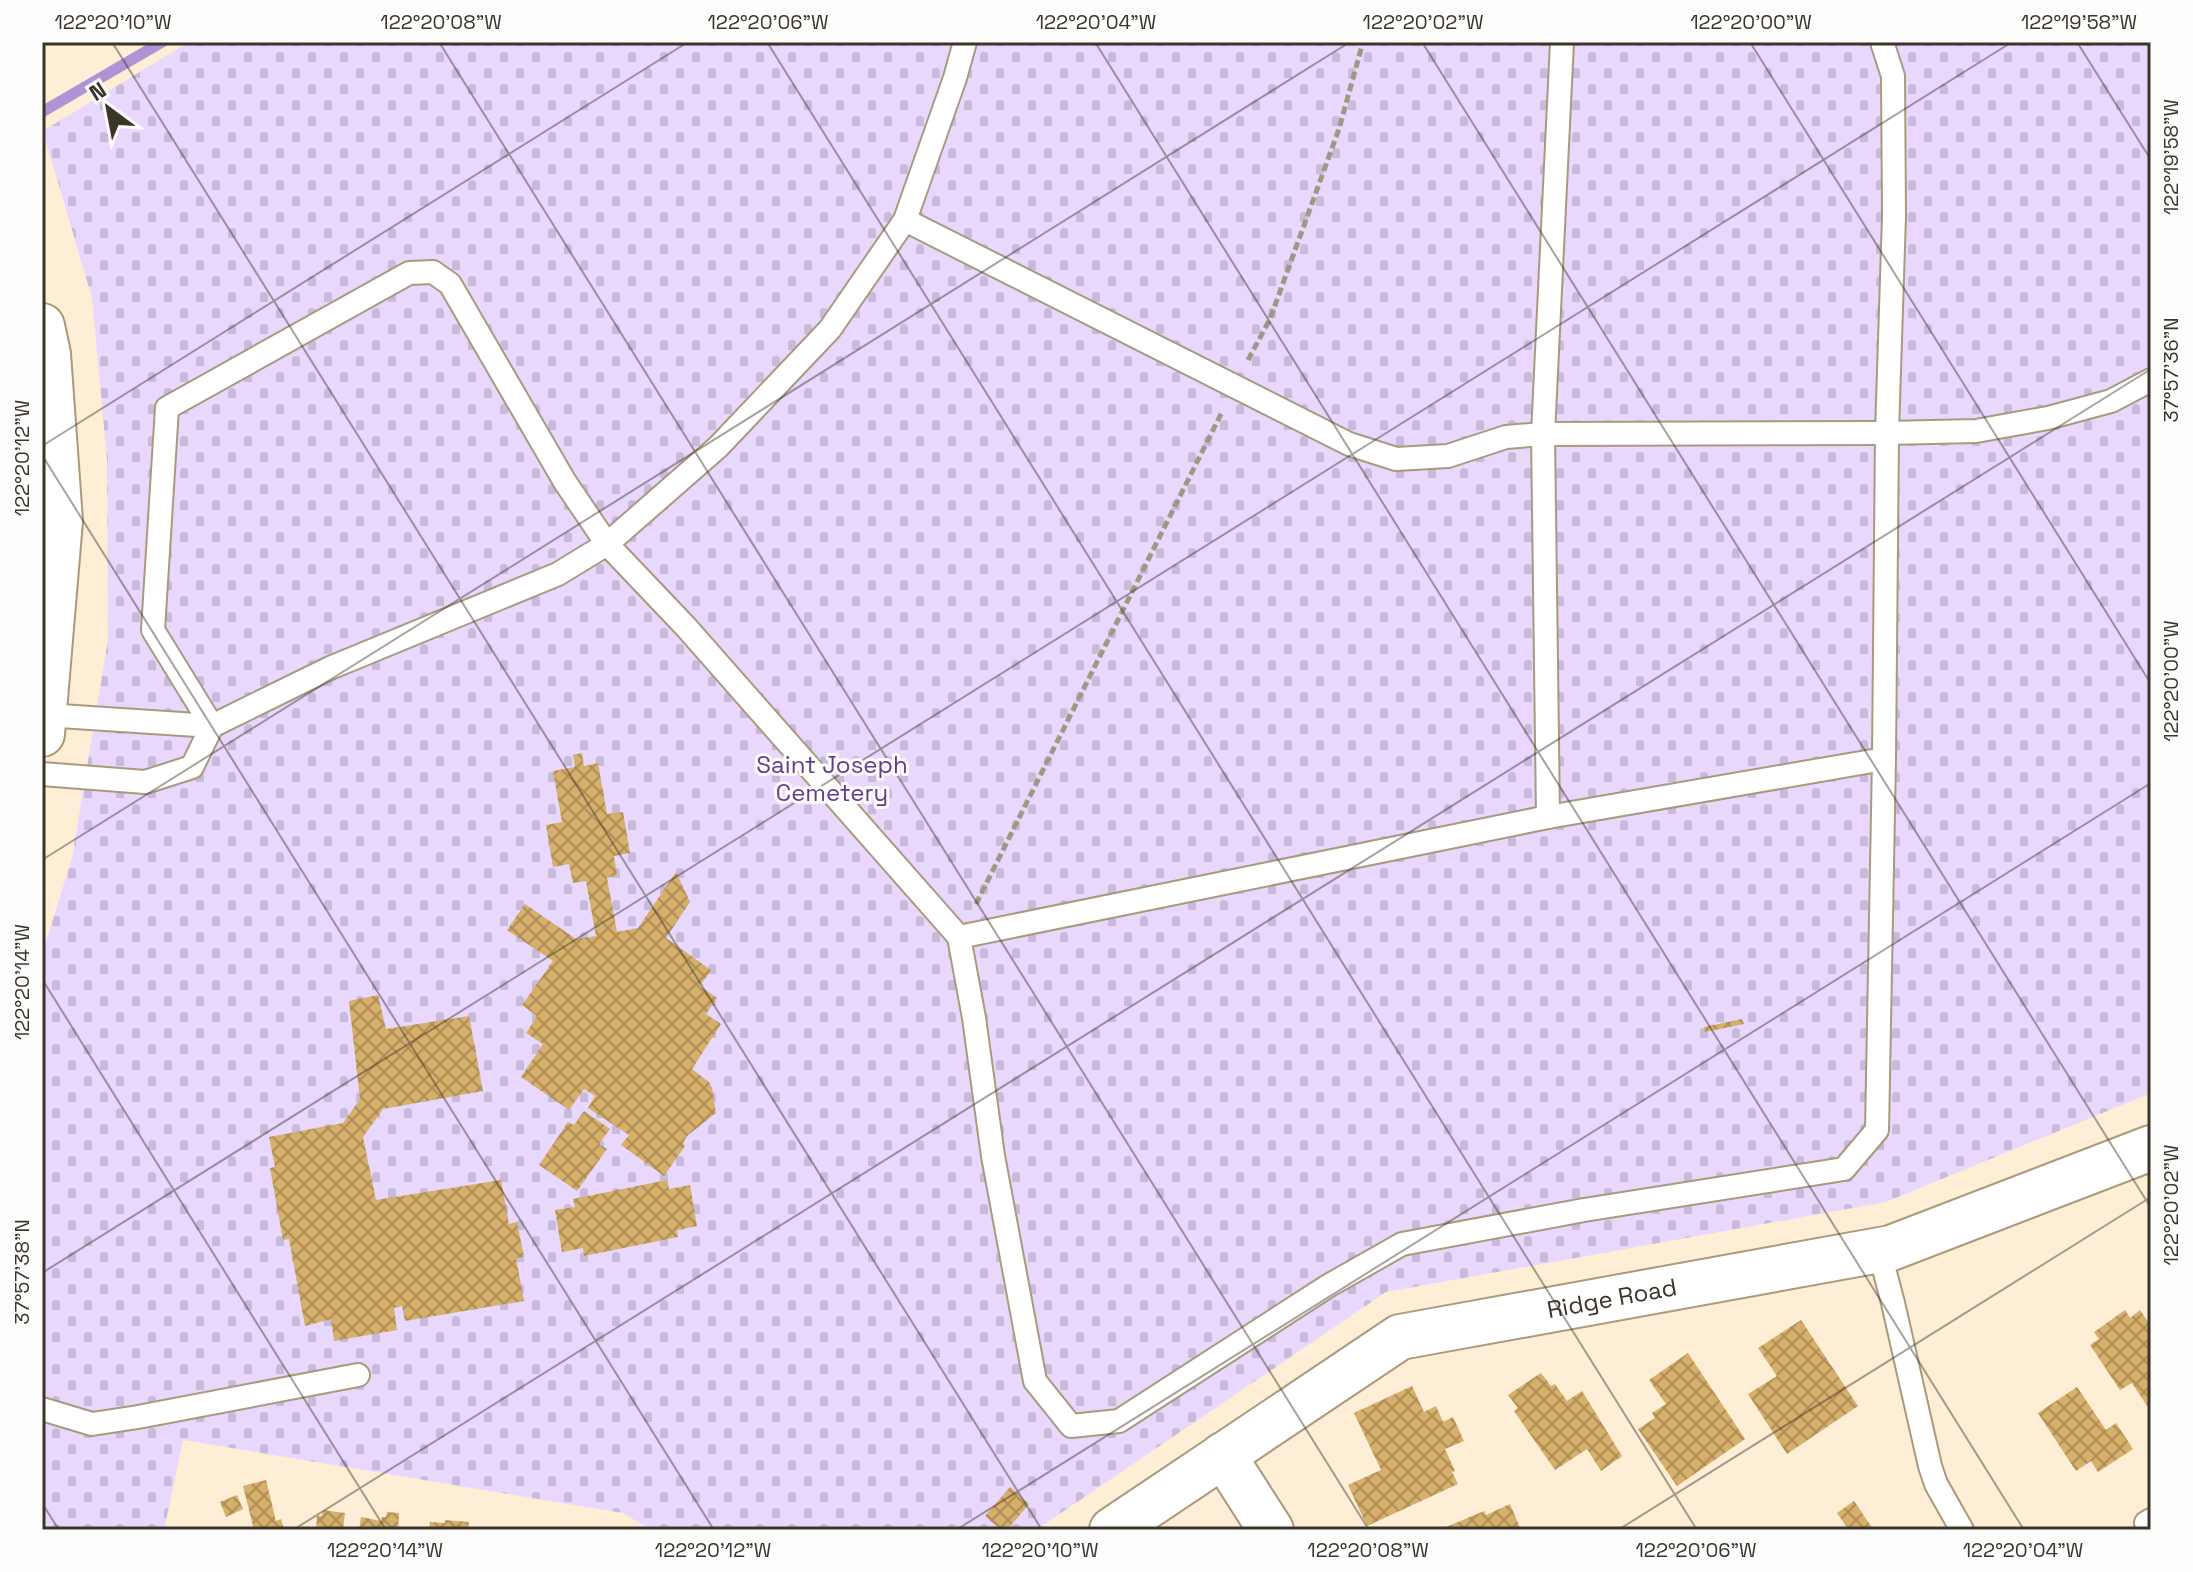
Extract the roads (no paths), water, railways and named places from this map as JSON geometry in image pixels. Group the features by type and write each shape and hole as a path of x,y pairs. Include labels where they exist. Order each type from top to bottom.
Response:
{"street":[{"path":"42,326 60,521 44,725"},
{"name":"Ridge Road","path":"1112,1530 1400,1337 1891,1248 2151,1148"},
{"path":"1223,1455 1271,1530"}],"lane":[{"path":"44,725 212,726 330,668 558,574 607,544 718,447 830,329 905,220 965,42"},
{"path":"1548,817 1543,434 1562,42"},
{"path":"212,726 153,630 167,408 409,273 433,272 450,284 565,482 607,544 686,627 959,937 993,1156 1035,1381 1071,1426 1119,1421 1328,1286 1402,1244 1584,1210 1844,1169 1877,1130 1887,433 1894,216 1893,76 1882,42"},
{"path":"905,220 1349,444 1396,459 1448,456 1506,437 1543,434 1976,431 2048,418 2111,401 2151,380"},
{"path":"42,774 145,782 192,767 212,726"},
{"path":"959,937 1548,817 1884,759"},
{"path":"1879,1250 1930,1466 1936,1484 1962,1530"},
{"path":"42,1409 92,1424 358,1375"}],"waterway":[{"path":"42,112 162,42"}],"park label":[{"name":"Saint Joseph Cemetery","path":"832,779"}]}
